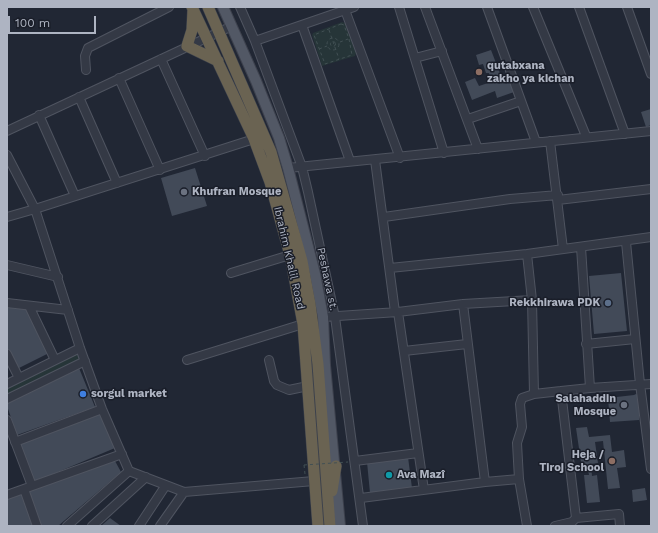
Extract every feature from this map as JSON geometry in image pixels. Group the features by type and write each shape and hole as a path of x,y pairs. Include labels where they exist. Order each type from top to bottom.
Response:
{"highway":[{"name":"Ibrahim Khalil Road","path":"208,7 271,152 302,261 310,304 318,364 330,520"},
{"name":"Ibrahim Khalil Road","path":"193,8 254,140 270,182 290,255 304,324 318,526"},
{"path":"193,8 192,30 187,46 218,61"},
{"path":"330,520 336,466"}],"main road":[{"name":"Ibrahim Khalil Road","path":"223,7 256,81 288,168 306,236 322,317 340,526"}],"street":[{"path":"86,70 85,56 88,48 169,7"},
{"name":"Peshawa st.","path":"240,7 255,41 302,167 335,317 351,461 360,498 363,526"},
{"path":"255,41 354,7"},
{"path":"399,7 444,153"},
{"path":"425,7 478,149"},
{"path":"486,7 536,142 541,142"},
{"path":"533,7 586,136"},
{"path":"579,7 625,134"},
{"path":"627,7 647,52 651,74"},
{"path":"344,10 352,38 400,158"},
{"path":"302,25 350,162"},
{"path":"7,131 79,96 232,26"},
{"path":"415,58 442,52"},
{"path":"161,59 205,156"},
{"path":"119,78 160,170"},
{"path":"79,96 117,183"},
{"path":"468,119 521,101"},
{"path":"40,115 75,196"},
{"path":"288,168 400,158 586,136 651,131"},
{"path":"7,217 254,140"},
{"path":"550,141 564,249"},
{"path":"7,156 35,209 80,348 102,409 130,471 184,492 314,481"},
{"path":"375,160 424,490"},
{"path":"384,217 510,200 558,198 651,189"},
{"path":"390,268 527,254 626,242 651,237"},
{"path":"626,242 635,340 640,384 648,425 651,468"},
{"path":"581,247 590,388"},
{"path":"527,254 532,300 534,394"},
{"path":"231,274 290,255"},
{"path":"7,265 58,277"},
{"path":"322,317 397,312 463,304 532,300"},
{"path":"7,303 68,310"},
{"path":"463,304 485,482"},
{"path":"29,306 55,360"},
{"path":"187,360 304,324"},
{"path":"586,344 635,340"},
{"path":"404,351 468,344"},
{"path":"7,384 80,348"},
{"path":"7,354 19,378"},
{"path":"269,360 274,381 277,385 289,390 308,386"},
{"path":"7,399 85,361"},
{"path":"527,526 519,479 517,443 522,427 520,404 522,398 534,394 561,391 651,384"},
{"path":"561,391 576,518"},
{"path":"15,442 102,409"},
{"path":"7,420 32,486"},
{"path":"351,461 418,453"},
{"path":"7,495 122,454"},
{"path":"68,526 130,471"},
{"path":"92,526 146,478"},
{"path":"360,498 519,479"},
{"path":"139,526 166,485"},
{"path":"24,489 38,526"},
{"path":"160,526 184,492"},
{"path":"555,526 572,522 576,518 619,514 620,526"}],"path":[{"path":"341,24 344,25 352,38 352,55 325,64 318,49 314,35 341,24"},
{"path":"328,29 339,59"},
{"path":"332,38 337,39 339,42"},
{"path":"327,46 327,42 332,38"},
{"path":"339,42 352,38"},
{"path":"335,50 340,46 339,42"},
{"path":"318,49 327,46"},
{"path":"327,46 330,49 335,50"},
{"path":"304,472 304,465 351,461"}],"shaded area":[{"path":"342,22 345,23 356,53 355,56 322,66 312,35 313,33"},
{"path":"75,353 79,356 79,359 7,397 7,387"}],"building":[{"path":"491,50 503,81 509,78 514,92 497,98 495,91 472,100 465,82 475,78 479,86 488,83 490,78 489,73 486,73 483,64 479,65 476,55"},
{"path":"651,109 651,125 646,127 641,112"},
{"name":"Khufran Mosque","path":"195,168 207,206 172,216 161,178"},
{"name":"Rekkhirawa PDK","path":"621,273 627,331 594,334 589,276"},
{"path":"7,303 28,306 51,352 17,369 7,347"},
{"path":"79,368 95,407 17,435 7,406 7,401"},
{"path":"636,394 639,396 639,420 610,422 608,398"},
{"path":"100,414 115,448 34,482 20,443"},
{"path":"587,427 589,437 610,435 612,452 624,450 626,467 617,468 620,488 608,489 603,441 595,442 598,463 591,464 592,476 597,475 600,502 587,503 584,475 589,475 588,469 582,469 576,428"},
{"name":"Ava Mazî","path":"408,457 412,488 370,493 367,462"},
{"path":"115,461 121,472 58,526 7,526 7,499"},
{"path":"645,488 647,500 633,502 632,490"},
{"path":"110,518 121,526 101,526"}],"place":[{"name":"qutabxana zakho ya kichan","path":"479,72"},
{"name":"Khufran Mosque","path":"184,192"},
{"name":"Rekkhirawa PDK","path":"608,303"},
{"name":"sorgul market","path":"83,394"},
{"name":"Salahaddin Mosque","path":"624,405"},
{"name":"Heja / Tiroj School","path":"612,461"},
{"name":"Ava Mazî","path":"389,475"}]}
